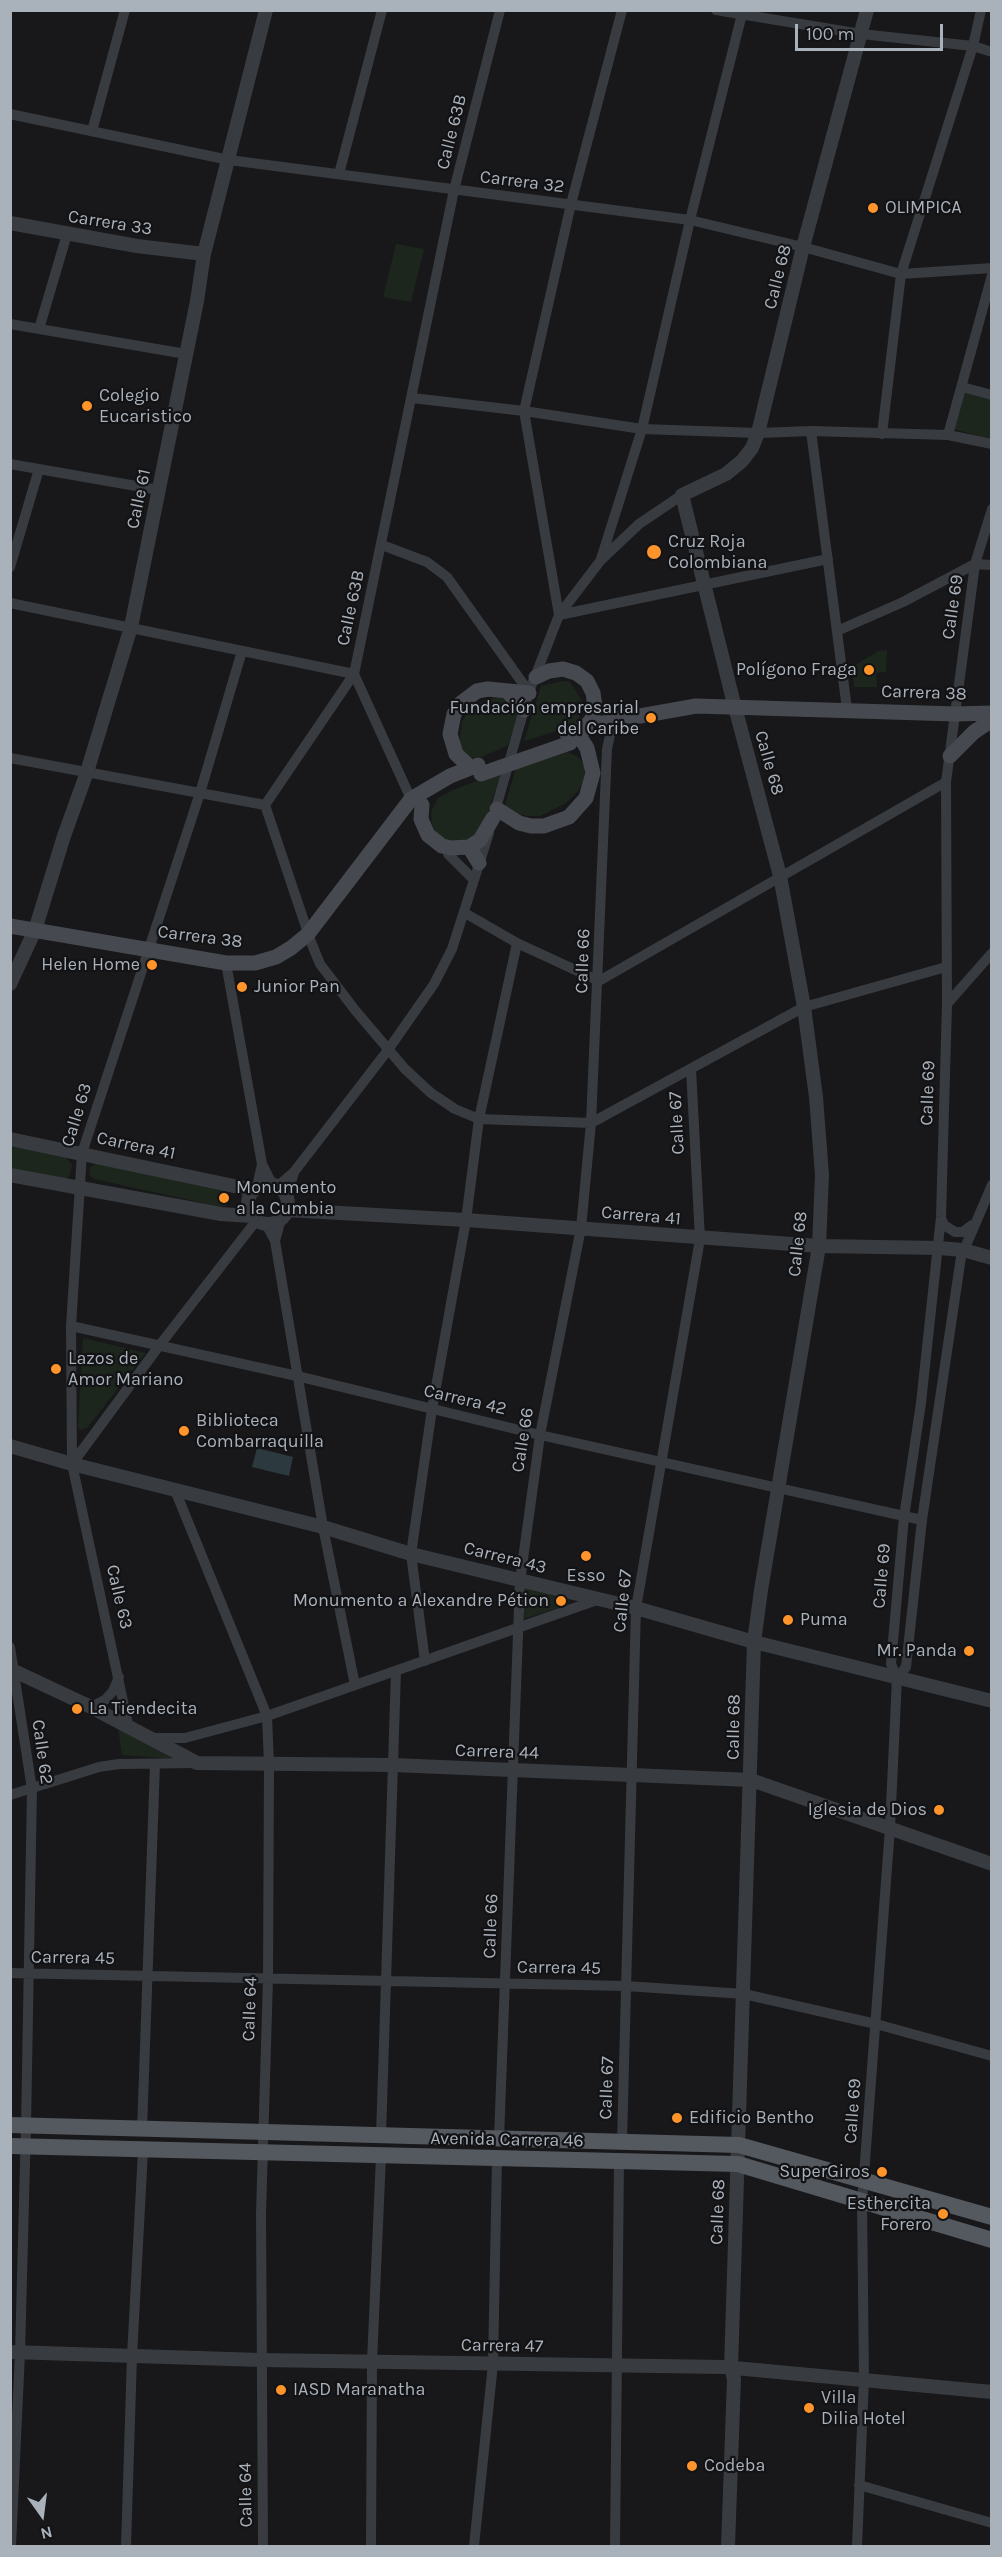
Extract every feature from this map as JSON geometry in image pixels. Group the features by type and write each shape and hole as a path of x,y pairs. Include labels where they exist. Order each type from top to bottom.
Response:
{"main road":[{"path":"417,802 424,827 435,841 451,848 469,847 480,840 495,813 531,826 551,824 569,817 586,798 593,773 587,748 575,736 592,718 595,706 593,693 587,681 576,673 563,669 536,677"},
{"path":"477,769 456,754 452,744 451,724 461,703 477,691 488,689 529,692"},
{"path":"508,692 524,710"},
{"name":"Carrera 38","path":"10,926 226,963 255,963 276,957 308,933 394,821 417,802 477,769 627,716 640,716 696,706 955,714 992,713"},
{"name":"Carrera 38","path":"575,736 630,724 640,716"},
{"path":"950,756 970,736 992,720"},
{"path":"469,847 479,863"},
{"name":"Avenida Carrera 46","path":"18,2125 739,2145 992,2217"},
{"name":"Avenida Carrera 46","path":"18,2147 738,2164 992,2240"}],"street":[{"path":"92,131 125,10"},
{"name":"Calle 61","path":"10,984 35,930 64,836 87,772 131,627 204,254 266,10"},
{"path":"339,174 382,10"},
{"name":"Calle 63B","path":"265,805 354,674 454,190 500,10"},
{"path":"559,615 524,411 571,204 622,10"},
{"path":"716,10 743,12 861,34 973,46 992,52"},
{"name":"Calle 68","path":"728,2547 734,2379 731,2368 754,1642 819,1246 822,1175 816,1097 804,1007 780,876 682,495 726,474 742,461 752,448 758,433 803,247 867,10"},
{"path":"882,434 901,274 973,46 981,10"},
{"path":"601,560 642,429 690,220 743,12"},
{"name":"Carrera 32","path":"10,114 229,160 690,220 803,247 901,274 992,268"},
{"name":"Carrera 33","path":"10,224 137,246 204,254"},
{"path":"39,329 67,234"},
{"path":"948,435 992,274"},
{"path":"10,324 186,354"},
{"path":"962,387 992,395"},
{"path":"412,398 524,411 642,429 948,435 992,444"},
{"path":"811,431 848,710"},
{"path":"10,464 159,490"},
{"path":"10,567 39,470"},
{"path":"355,1685 323,1527 275,1241 281,1199 294,1172 388,1050 434,984 452,949 495,813 529,692 559,615 601,560 639,524 682,495"},
{"name":"Calle 69","path":"857,2547 864,2379 862,2201 890,1828 897,1678 891,1664 904,1517 921,1403 941,1217 947,1004 946,782 975,564 992,509"},
{"path":"382,544 427,562 447,577 529,692"},
{"path":"559,615 828,559"},
{"path":"837,631 903,602 975,564 992,565"},
{"path":"10,603 354,674 417,802"},
{"name":"Calle 63","path":"129,1729 72,1464 71,1326 81,1153 200,793 242,651"},
{"name":"Calle 66","path":"499,2139 520,1581 540,1435 580,1228 591,1123 599,981 606,731"},
{"path":"10,758 265,805 308,933 328,976 388,1050 431,1093 454,1109 478,1119 591,1123 804,1007 946,970 955,980 966,981"},
{"path":"465,913 517,943 599,981 946,782"},
{"path":"448,854 474,880"},
{"path":"425,1661 411,1554 432,1409 466,1220 478,1119 517,943"},
{"path":"947,1004 992,953"},
{"path":"226,963 262,1164 281,1199"},
{"name":"Calle 67","path":"622,2142 636,1608 700,1239 691,1069"},
{"name":"Carrera 41","path":"10,1139 255,1188 281,1199 466,1220 700,1239 819,1246 939,1248 963,1250 992,1258"},
{"path":"262,1164 247,1206 275,1241"},
{"path":"10,1175 258,1220"},
{"name":"Calle 69","path":"897,1678 906,1667 922,1520 948,1332 963,1250 991,1186"},
{"path":"72,1464 159,1346 258,1220 281,1199"},
{"path":"941,1217 944,1225 955,1232 967,1230 973,1224"},
{"name":"Carrera 42","path":"71,1326 297,1376 540,1435 922,1520"},
{"path":"921,1403 939,1405"},
{"name":"Carrera 43","path":"10,1446 72,1464 323,1527 411,1554 636,1608 754,1642 992,1701"},
{"name":"Calle 64","path":"175,1490 267,1716 269,1765 268,1978 262,2133 263,2547"},
{"path":"147,1738 185,1738 267,1716 597,1600"},
{"name":"Calle 62","path":"10,1647 32,1789 30,1974 18,2125 11,2547"},
{"name":"Carrera 44","path":"12,1669 91,1707 196,1763 393,1765 513,1772 632,1774 751,1780 992,1864"},
{"path":"381,2136 396,1671"},
{"path":"91,1707 105,1700 113,1691 119,1677"},
{"path":"10,1795 99,1767 119,1764 196,1763"},
{"path":"142,2130 155,1764"},
{"name":"Carrera 45","path":"10,1973 626,1986 744,1994 876,2024 992,2056"},
{"path":"126,2547 132,2356 143,2151"},
{"path":"371,2547 372,2362 381,2157"},
{"path":"474,2547 493,2364 497,2159"},
{"path":"615,2547 619,2162"},
{"name":"Carrera 47","path":"15,2353 261,2360 731,2368 992,2392"},
{"path":"859,2485 992,2523"}],"shaded area":[{"path":"396,244 424,249 411,302 383,297"},
{"path":"964,392 991,398 991,439 953,429"},
{"name":"Polígono Fraga","path":"887,650 886,672 876,673 877,687 854,687 852,667 878,651"},
{"path":"563,681 570,682 583,702 582,712 576,725 524,741 541,686"},
{"path":"499,696 510,698 519,715 508,745 482,757 467,758 459,745 462,722 469,710"},
{"path":"568,752 578,757 584,765 585,778 580,789 566,803 540,816 517,814 505,805 516,768"},
{"path":"501,772 480,831 467,841 457,843 445,840 437,834 432,824 431,812 438,798"},
{"path":"10,1146 66,1157 72,1165 70,1176 62,1180 11,1170"},
{"path":"98,1163 228,1190 231,1200 226,1206 217,1206 94,1179 89,1175 90,1167"},
{"path":"83,1338 146,1353 87,1428 80,1430 78,1427"},
{"path":"257,1448 293,1457 289,1476 252,1467"},
{"path":"525,1588 569,1599 568,1605 523,1619"},
{"path":"118,1728 173,1759 122,1755"}],"place":[{"name":"OLIMPICA","path":"873,208"},
{"name":"Colegio Eucaristico","path":"87,406"},
{"name":"Cruz Roja Colombiana","path":"654,552"},
{"name":"Polígono Fraga","path":"869,670"},
{"name":"Fundación empresarial del Caribe","path":"651,718"},
{"name":"Helen Home","path":"152,965"},
{"name":"Junior Pan","path":"242,987"},
{"name":"Monumento a la Cumbia","path":"224,1198"},
{"name":"Lazos de Amor Mariano","path":"56,1369"},
{"name":"Biblioteca Combarraquilla","path":"184,1431"},
{"name":"Esso","path":"586,1556"},
{"name":"Monumento a Alexandre Pétion","path":"561,1601"},
{"name":"Puma","path":"788,1620"},
{"name":"Mr. Panda","path":"969,1651"},
{"name":"La Tiendecita","path":"77,1709"},
{"name":"Iglesia de Dios","path":"939,1810"},
{"name":"Edificio Bentho","path":"677,2118"},
{"name":"SuperGiros","path":"882,2172"},
{"name":"Esthercita Forero","path":"943,2214"},
{"name":"IASD Maranatha","path":"281,2390"},
{"name":"Villa Dilia Hotel","path":"809,2408"},
{"name":"Codeba","path":"692,2466"}]}
